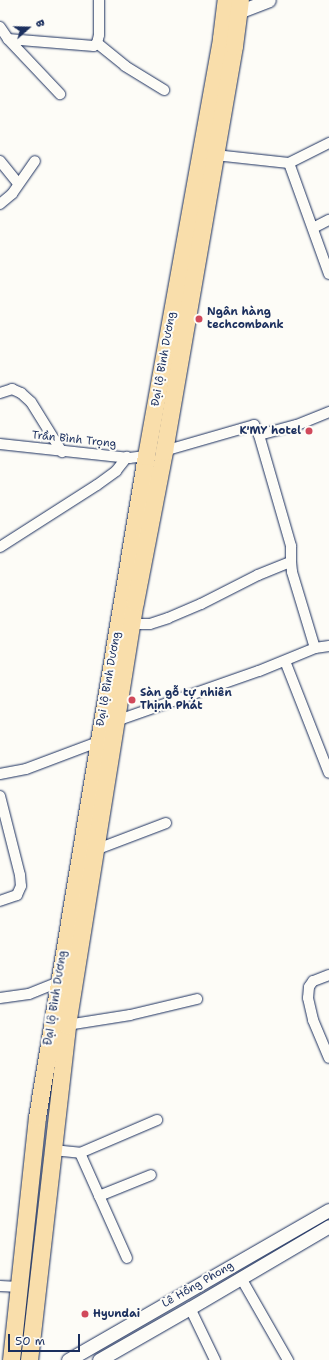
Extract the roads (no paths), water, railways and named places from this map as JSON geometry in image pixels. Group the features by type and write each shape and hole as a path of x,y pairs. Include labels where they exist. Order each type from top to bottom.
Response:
{"highway":[{"name":"Đại lộ Bình Dương","path":"11,1360 36,1116 146,456 221,38 226,0"},
{"name":"Đại lộ Bình Dương","path":"29,1360 67,1025 132,624 164,451 239,6"},
{"path":"146,456 164,451"}],"street":[{"path":"8,39 94,46 97,43 99,35 99,0"},
{"path":"239,6 269,0"},
{"path":"0,27 8,39 60,94"},
{"path":"97,43 125,66 164,90"},
{"path":"214,155 289,163 329,143"},
{"path":"0,161 18,183"},
{"path":"0,204 12,194 18,183 35,161"},
{"path":"289,163 297,190 313,228 329,274"},
{"path":"313,228 329,220"},
{"path":"0,393 12,389 21,393 31,402 62,452"},
{"path":"258,435 297,424 329,412"},
{"path":"164,451 254,425 291,546 292,572 315,648"},
{"name":"Trần Bình Trọng","path":"0,444 62,452 127,457 146,456"},
{"path":"0,547 97,485 116,471 127,457"},
{"path":"132,624 150,624 168,618 201,604 258,575 291,562"},
{"path":"116,720 285,661 315,648 329,646"},
{"path":"285,661 329,773"},
{"path":"0,774 26,769 98,742"},
{"path":"0,796 20,875 21,886 17,895 0,901"},
{"path":"95,850 166,823"},
{"path":"329,975 313,981 309,987 308,998 313,1020 329,1058"},
{"path":"0,998 29,994 58,982"},
{"path":"67,1025 130,1015 197,999"},
{"path":"53,1150 80,1153 157,1120"},
{"path":"80,1153 127,1258"},
{"path":"99,1196 151,1175"},
{"name":"Lê Hồng Phong","path":"68,1360 329,1210"},
{"name":"Lê Hồng Phong","path":"99,1360 329,1226"},
{"path":"241,1278 288,1360"},
{"path":"0,1286 19,1287"},
{"path":"190,1308 215,1360"}],"place":[{"name":"Ngân hàng techcombank","path":"199,319"},
{"name":"K'MY hotel","path":"309,431"},
{"name":"Sàn gỗ tự nhiên Thịnh Phát","path":"132,700"},
{"name":"Hyundai","path":"85,1314"}]}
